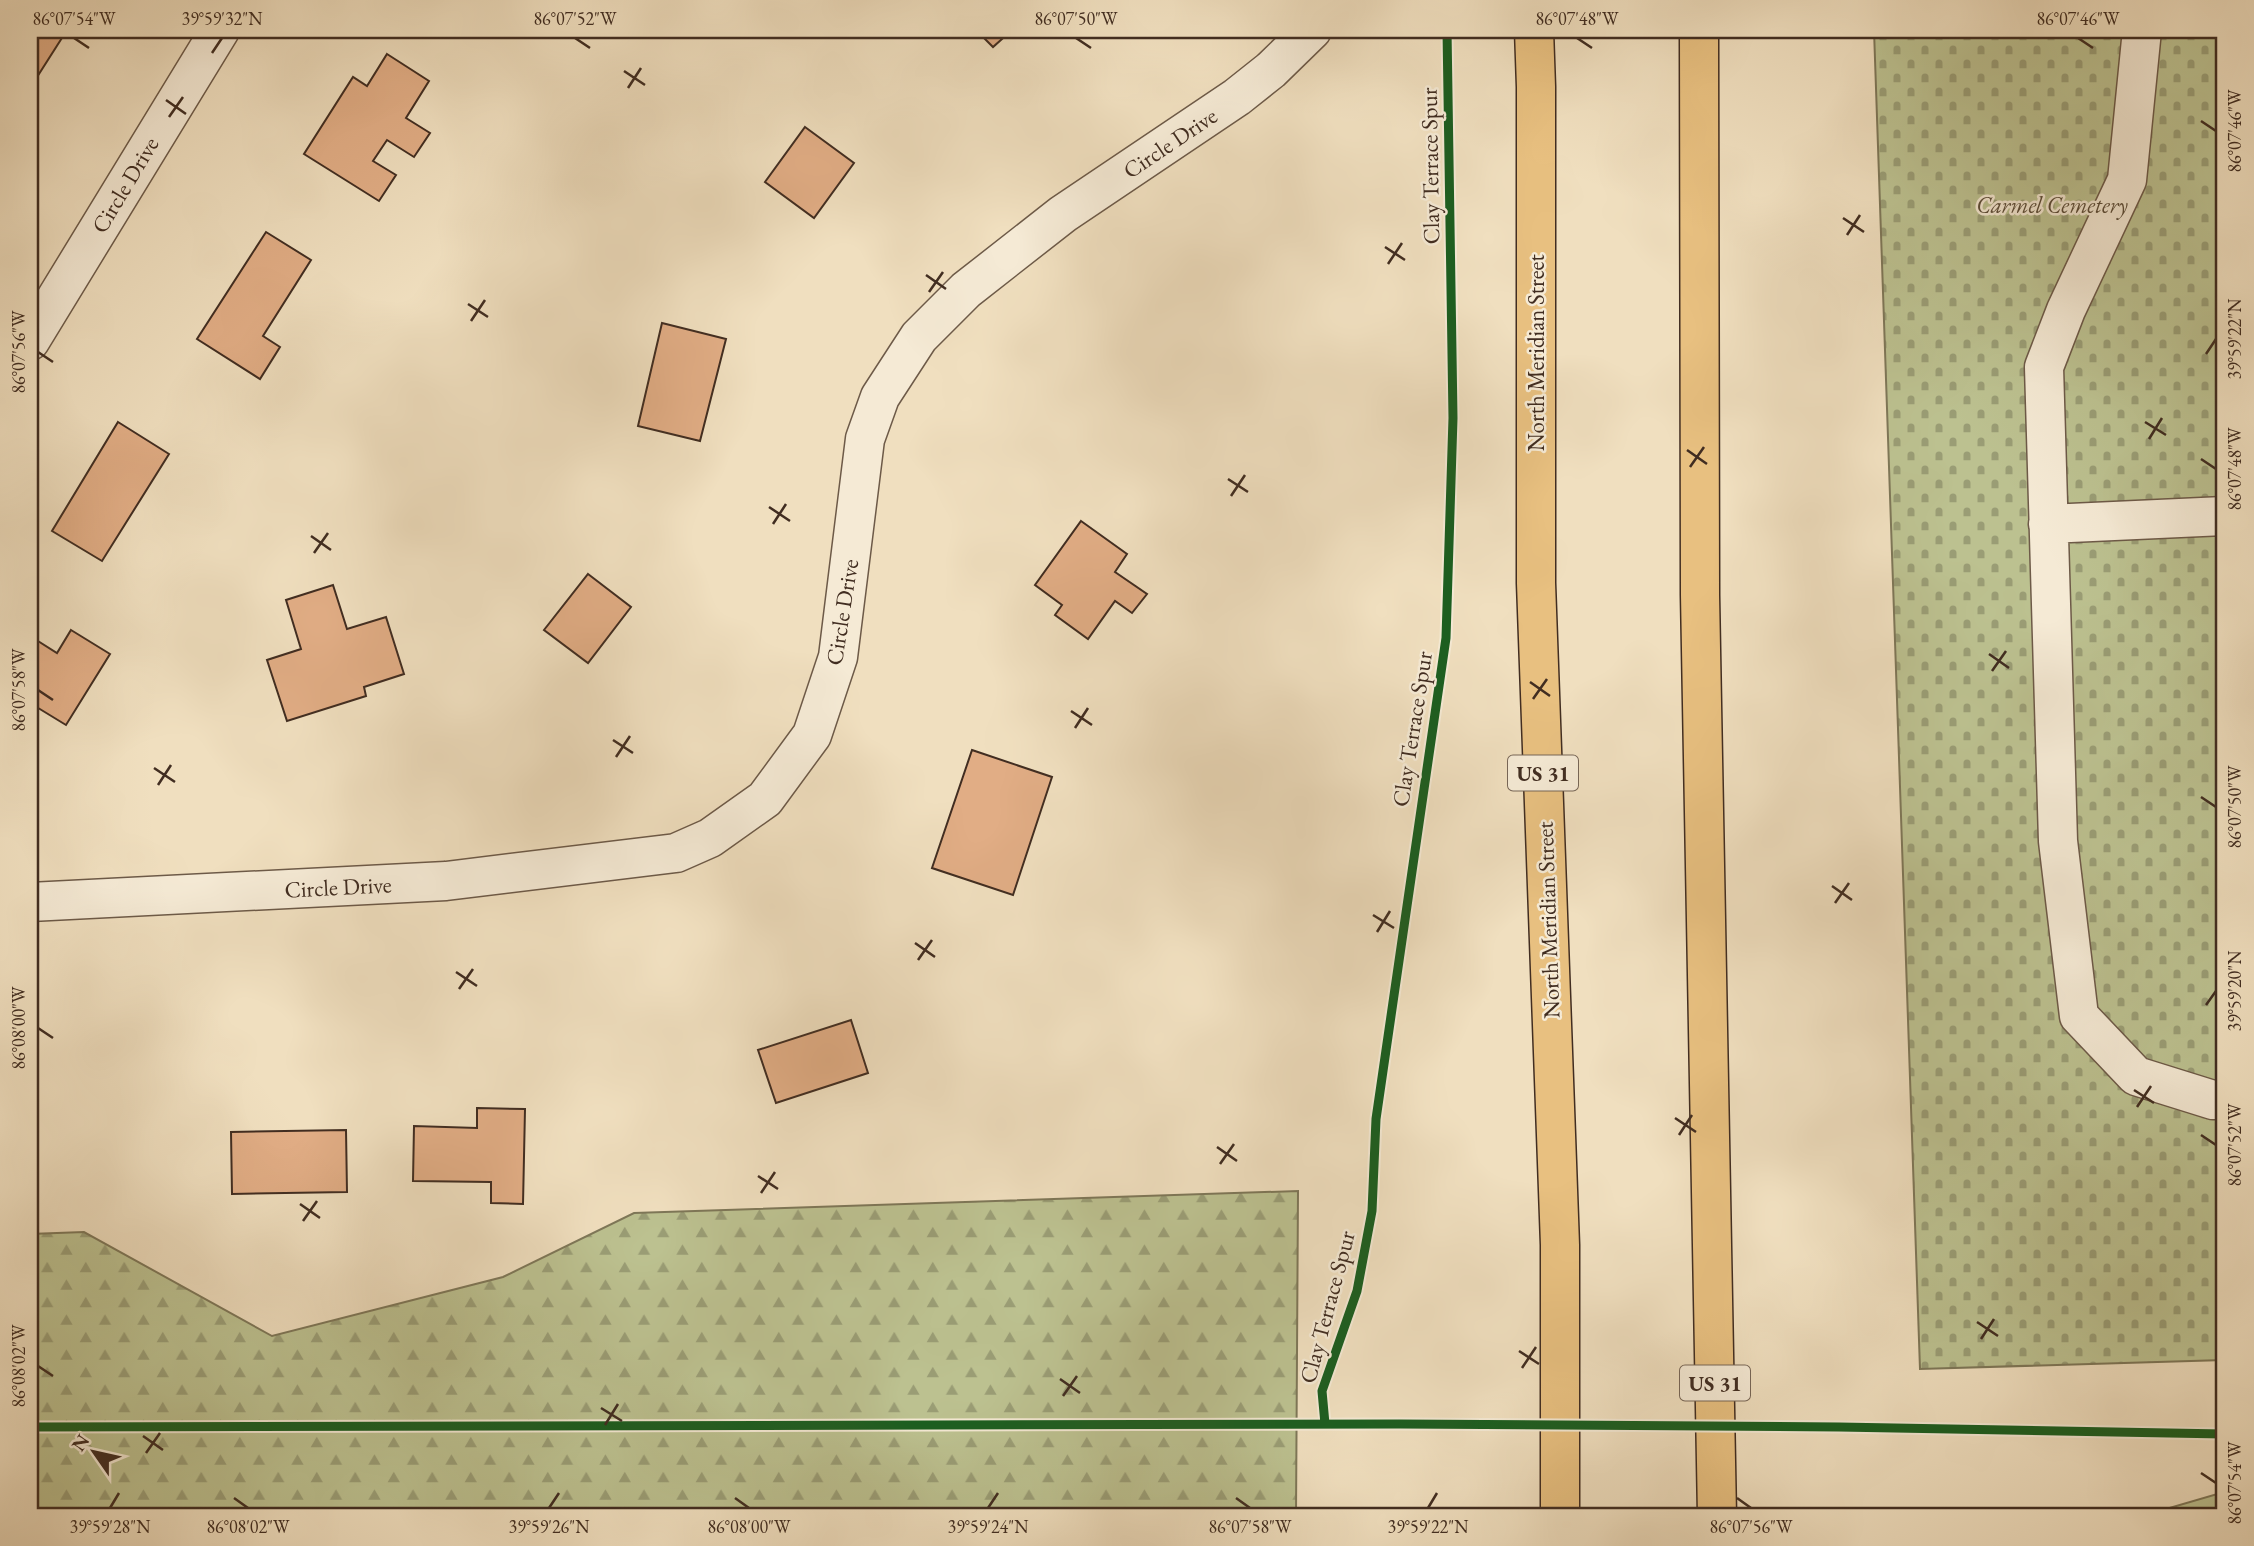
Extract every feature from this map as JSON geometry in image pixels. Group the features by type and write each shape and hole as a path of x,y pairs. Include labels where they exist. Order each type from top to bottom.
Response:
{"highway":[{"name":"North Meridian Street","path":"1534,30 1536,583 1559,1231 1560,1516"},
{"name":"US 31","path":"1699,30 1700,595 1717,1516"}],"street":[{"name":"Circle Drive","path":"30,341 220,30"},
{"name":"Circle Drive","path":"30,902 446,881 676,853 710,838 765,799 812,735 838,657 865,439 880,397 919,338 967,290 1063,214 1237,97 1271,71 1312,30"},
{"path":"2142,30 2127,180 2066,310 2044,367 2058,841 2079,1016 2136,1076 2213,1100 2224,1099"},
{"path":"2048,524 2224,516"}],"green space":[{"name":"Carmel Cemetery","path":"1874,30 2224,30 2224,1360 1920,1369"},
{"path":"1298,1191 1296,1516 30,1516 30,1234 84,1232 272,1336 503,1277 634,1213"},
{"path":"2224,1492 2224,1516 2142,1516"}],"building":[{"path":"30,30 67,30 30,88"},
{"path":"976,30 1012,30 993,47"},
{"path":"387,54 429,81 406,118 430,133 414,157 387,140 373,161 396,175 379,201 304,154 353,77 367,86"},
{"path":"805,127 854,163 814,218 765,182"},
{"path":"266,232 311,260 263,336 280,347 260,379 197,339"},
{"path":"662,323 726,339 700,441 638,426"},
{"path":"118,422 169,454 102,561 52,531"},
{"path":"1081,521 1127,554 1115,572 1147,594 1132,613 1115,601 1088,639 1055,615 1062,605 1035,585"},
{"path":"588,574 631,607 588,663 544,630"},
{"path":"333,585 347,629 386,617 404,674 364,687 366,696 287,721 267,660 301,649 286,600"},
{"path":"71,630 110,654 66,725 30,703 30,636 57,653"},
{"path":"972,750 1052,777 1013,895 932,868"},
{"path":"851,1020 868,1073 776,1103 758,1050"},
{"path":"477,1108 525,1109 523,1204 491,1203 491,1182 413,1181 414,1126 477,1128"},
{"path":"346,1130 347,1192 232,1194 231,1132"}],"cycle path":[{"name":"Clay Terrace Spur","path":"1325,1424 1322,1391 1357,1291 1372,1211 1376,1119 1446,638 1453,418 1447,30"},
{"path":"30,1427 1400,1424 1839,1427 2224,1434"}]}
